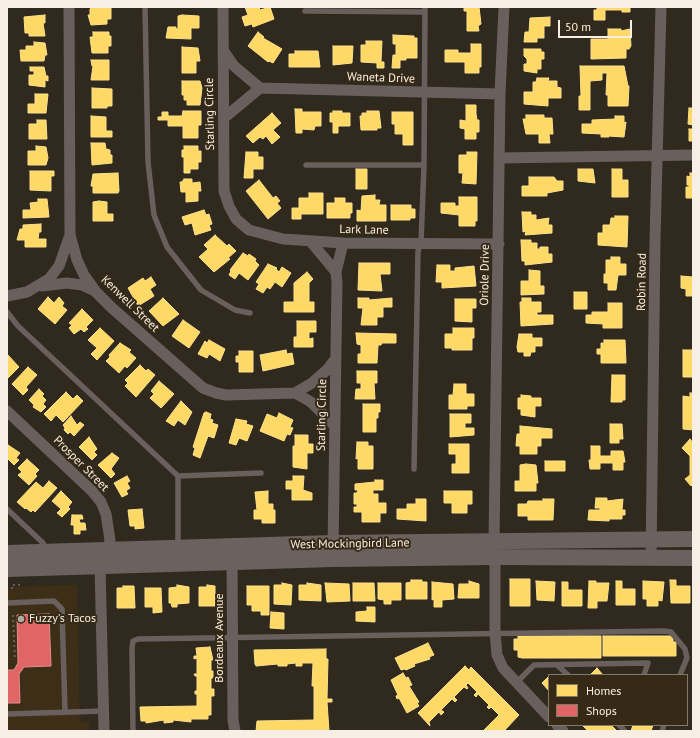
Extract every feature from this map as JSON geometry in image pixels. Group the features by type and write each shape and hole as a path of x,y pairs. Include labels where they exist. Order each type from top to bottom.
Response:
{"main road":[{"name":"West Mockingbird Lane","path":"7,553 178,547 232,553 333,560 651,539 693,539"},
{"name":"West Mockingbird Lane","path":"13,574 333,544 651,558 693,558"},
{"path":"100,566 108,549"}],"street":[{"name":"Kenwell Street","path":"68,7 70,235 77,260 84,275 96,292 112,308 203,388 216,393 295,393 312,383 327,370 336,358"},
{"name":"Starling Circle","path":"223,7 224,191 229,206 236,219"},
{"name":"Oriole Drive","path":"504,7 499,158 494,550 495,632 497,655 503,668 548,716"},
{"name":"Robin Road","path":"651,558 657,156 661,7"},
{"path":"223,50 234,66 260,88 224,118"},
{"name":"Waneta Drive","path":"260,88 500,94"},
{"path":"499,158 693,155"},
{"name":"Lark Lane","path":"236,219 249,230 268,237 311,242 499,244"},
{"path":"36,288 49,279 59,266 70,235"},
{"path":"311,242 336,272"},
{"name":"Starling Circle","path":"333,560 336,272 343,243"},
{"path":"7,296 27,292 51,284 67,283 82,285 96,292"},
{"path":"295,393 311,402 334,425"},
{"name":"Prosper Street","path":"7,411 92,491 101,502 106,514 110,540 108,549"},
{"name":"Bordeaux Avenue","path":"232,553 233,720 235,731"},
{"path":"100,566 104,731"}],"lane":[{"path":"145,7 148,162 154,215 167,247 201,290 235,310 250,313"},
{"path":"305,11 425,9 424,165 421,243 418,251 414,469"},
{"path":"306,165 424,165"},
{"path":"7,312 18,326 178,476 261,473"},
{"path":"178,476 178,547"},
{"path":"7,509 43,543 47,551"},
{"path":"7,603 54,601 62,609 65,712"},
{"path":"133,731 132,648 133,641 138,639 495,632 664,631 671,632 685,649 687,658 680,674"},
{"path":"516,683 534,665 648,663 644,674"},
{"path":"557,665 567,674"},
{"path":"7,714 104,711"}],"path":[{"path":"12,589 12,585 19,585 13,574"},
{"path":"13,615 15,660"}],"shaded area":[{"path":"77,585 80,722 89,722 89,731 7,731 7,587"}],"building: Homes":[{"path":"92,7 111,8 111,19 107,19 107,24 91,25 88,15 90,15 90,9"},
{"path":"245,7 259,7 260,10 270,7 274,19 253,27 252,24 245,26 242,17 248,15"},
{"path":"464,7 479,7 481,24 478,26 479,31 467,31 467,11 464,11"},
{"path":"597,7 630,7 630,12 622,12 622,10 605,10 605,20 594,20 594,10 597,10"},
{"path":"45,15 45,23 43,23 45,36 29,36 29,33 25,33 24,17"},
{"path":"178,16 199,16 199,28 191,28 191,39 166,38 168,27 176,27 176,29 178,29"},
{"path":"550,17 550,26 544,26 544,38 537,38 537,42 524,42 525,32 529,32 530,18"},
{"path":"608,29 621,29 621,31 630,29 631,46 629,49 626,49 626,58 591,59 591,39 608,39"},
{"path":"93,32 109,32 109,36 111,36 111,46 108,46 108,53 92,53 90,37 93,37"},
{"path":"258,32 264,37 263,38 282,49 273,63 268,62 248,46"},
{"path":"393,35 414,36 414,38 417,38 417,58 406,58 406,60 400,60 400,68 392,68 393,55 396,55 396,44 393,44"},
{"path":"366,41 382,41 381,62 384,62 384,68 377,68 377,63 361,62 361,45 366,45"},
{"path":"34,42 45,43 47,55 45,55 44,61 21,61 20,50 26,50 26,46 34,46"},
{"path":"471,44 481,44 481,67 479,67 479,73 465,73 465,62 445,62 445,50 458,50 458,53 471,53"},
{"path":"333,46 353,46 352,63 333,65"},
{"path":"182,47 198,48 200,61 196,61 196,73 182,73"},
{"path":"524,49 541,49 541,52 544,52 544,59 541,59 541,69 537,69 537,73 524,71 524,64 527,64 527,59 524,56"},
{"path":"295,51 318,51 320,67 289,67 289,54 295,54"},
{"path":"91,60 109,60 109,80 91,80 93,66"},
{"path":"580,66 624,66 629,86 628,106 608,106 608,95 606,95 607,73 602,73 602,80 590,81 590,110 579,110 579,96 581,96"},
{"path":"30,67 44,67 46,76 48,76 48,81 45,80 45,87 29,85 29,75 34,75 34,71 30,71"},
{"path":"537,78 549,78 548,81 557,81 557,87 561,88 561,98 548,98 548,106 524,104 524,92 533,92 533,82 536,82"},
{"path":"182,81 200,81 202,88 200,105 187,105 187,100 184,100 184,95 182,95"},
{"path":"92,88 112,89 112,106 107,106 107,108 92,108"},
{"path":"35,94 48,94 46,113 28,113 28,104 35,104"},
{"path":"466,105 476,105 477,120 479,120 479,132 476,132 476,139 465,139 465,129 460,128 460,120 466,121"},
{"path":"689,108 693,108 693,125 688,124"},
{"path":"295,109 302,109 302,112 321,112 321,126 315,126 314,130 302,129 302,133 296,133"},
{"path":"183,111 201,111 201,125 198,125 198,138 183,138 183,126 168,126 168,120 158,120 158,117 162,117 162,112 168,112 168,116 182,116"},
{"path":"333,111 350,113 350,126 338,126 338,133 333,133 333,122 330,122 330,113 333,113"},
{"path":"367,111 379,111 381,128 377,128 377,130 361,130 360,116 362,116 362,113 367,113"},
{"path":"392,112 413,112 413,145 403,145 403,134 395,134 395,124 392,124"},
{"path":"272,113 281,123 273,130 280,137 272,144 266,136 263,139 260,137 253,143 246,136"},
{"path":"526,115 544,115 544,118 552,118 553,134 549,134 550,143 539,143 539,134 526,134 523,119 526,119"},
{"path":"91,116 106,117 106,131 112,131 112,137 91,137"},
{"path":"615,116 624,116 624,123 626,122 624,137 601,137 601,134 582,133 582,124 592,124 592,120 615,119"},
{"path":"37,120 46,120 47,139 29,139 29,124 37,124"},
{"path":"689,129 693,129 693,141 689,141"},
{"path":"91,143 105,143 106,149 110,150 110,155 112,155 112,163 92,165"},
{"path":"36,146 46,147 48,158 46,165 28,165 28,151 36,151"},
{"path":"184,146 198,146 198,151 201,151 201,162 198,162 198,169 190,169 190,173 184,173 184,157 182,157 182,150 184,150"},
{"path":"246,152 258,152 258,157 263,157 263,169 253,169 253,178 244,178"},
{"path":"467,152 477,152 476,184 462,183 463,173 459,173 459,155 467,155"},
{"path":"356,169 367,169 367,189 356,189"},
{"path":"578,169 593,169 595,183 578,181"},
{"path":"612,169 622,169 622,180 628,180 628,197 612,197"},
{"path":"30,171 54,171 54,176 51,176 51,191 30,190"},
{"path":"118,173 118,193 93,193 93,186 91,186 93,174"},
{"path":"690,173 693,173 693,198 686,198 686,187 689,187 689,185 687,185 687,176 690,177"},
{"path":"529,177 554,177 557,181 563,181 563,190 547,193 547,196 522,196 522,186 529,186"},
{"path":"184,179 192,179 192,183 200,182 201,191 198,191 198,201 186,202 186,192 181,192 180,182"},
{"path":"259,180 273,198 276,196 280,201 277,203 281,208 268,219 246,191"},
{"path":"309,193 323,193 323,214 301,214 301,219 292,219 292,208 299,208 299,198 309,198"},
{"path":"375,195 375,200 380,200 379,205 386,205 386,221 357,221 357,210 361,211 362,196"},
{"path":"459,197 477,197 477,221 475,221 475,226 459,226 459,215 441,213 441,203 455,203 455,206 459,206"},
{"path":"335,198 345,198 345,203 352,203 352,213 350,213 350,218 327,218 327,203 335,203"},
{"path":"38,199 47,199 49,217 23,218 23,210 31,210 30,203 38,202"},
{"path":"93,202 107,202 107,214 113,214 113,221 93,221"},
{"path":"391,205 411,205 411,209 415,209 415,218 410,218 410,220 391,220"},
{"path":"204,210 206,215 209,214 212,224 209,225 211,230 195,235 192,223 185,225 182,217"},
{"path":"522,212 531,212 531,215 536,215 536,220 549,218 548,225 552,225 552,233 525,235 526,231 523,232"},
{"path":"615,216 628,216 627,247 598,245 598,233 603,233 603,225 610,225 611,218 615,218"},
{"path":"41,224 41,232 39,232 38,239 46,239 46,247 25,247 25,240 17,240 20,229 23,229 23,225"},
{"path":"215,235 227,246 229,244 236,251 228,258 230,259 214,272 199,257 208,249 204,245"},
{"path":"521,240 531,240 531,243 537,243 537,249 540,249 540,247 548,247 548,254 552,254 552,262 525,265 525,261 522,261"},
{"path":"243,253 248,256 249,254 256,259 255,261 259,265 248,280 239,273 235,279 229,275 230,270"},
{"path":"611,257 620,257 620,264 626,264 626,275 618,275 616,290 608,290 608,283 604,283 604,274 606,274 606,260 611,260"},
{"path":"359,263 390,263 390,274 380,274 382,291 358,290"},
{"path":"268,264 277,268 276,269 279,272 282,267 291,273 282,287 275,282 270,289 267,287 263,293 256,289 259,284 256,282"},
{"path":"437,265 450,265 450,271 455,271 455,268 474,266 476,286 442,288 442,282 436,282"},
{"path":"529,270 540,271 540,286 544,286 544,294 521,295 521,281 529,281"},
{"path":"307,272 313,279 309,283 309,302 314,302 314,312 284,312 284,302 294,302 294,283"},
{"path":"681,276 693,277 692,296 686,296 686,289 681,288"},
{"path":"151,277 156,285 150,289 154,296 138,306 128,288 143,278 145,281"},
{"path":"574,292 587,292 587,309 574,309"},
{"path":"48,297 54,303 59,297 64,303 62,306 67,310 55,324 38,309"},
{"path":"163,298 179,314 163,326 149,311"},
{"path":"358,298 369,298 369,300 392,298 392,307 383,307 383,317 377,317 377,325 361,325 363,308 358,308"},
{"path":"522,298 531,298 531,302 541,302 541,312 537,312 537,315 553,315 553,324 521,326 520,302 522,302"},
{"path":"455,299 476,299 476,308 472,308 472,322 455,321"},
{"path":"608,303 622,303 622,328 603,328 603,324 586,323 586,315 592,315 592,312 608,312"},
{"path":"82,309 93,320 86,327 88,329 84,332 81,329 74,334 69,328 72,325 69,323"},
{"path":"183,320 200,332 189,348 172,336"},
{"path":"297,321 316,321 316,332 309,332 309,339 313,338 313,347 294,347 294,337 297,337"},
{"path":"100,328 114,341 97,360 91,354 97,348 88,340"},
{"path":"453,328 474,328 472,350 452,350 452,348 445,348 445,334 453,334"},
{"path":"356,333 396,334 396,343 382,343 381,345 378,345 377,363 358,363 358,354 361,354 361,345 357,344"},
{"path":"519,334 532,334 532,338 542,338 542,346 535,346 535,352 531,352 530,356 524,356 524,352 518,352 517,347"},
{"path":"209,340 225,349 220,361 209,354 207,358 198,354 205,341 207,343"},
{"path":"604,340 625,340 626,363 601,363 601,354 597,354 597,349 601,349 601,343 604,343"},
{"path":"120,343 131,350 129,352 136,358 127,368 125,366 119,373 106,361 110,357 109,355"},
{"path":"286,350 287,354 292,353 294,364 263,371 260,355"},
{"path":"683,350 692,350 693,377 683,377"},
{"path":"239,351 253,351 253,372 239,372 239,362 236,362 236,356 239,356"},
{"path":"7,354 19,367 7,379"},
{"path":"140,365 146,371 148,369 155,375 136,397 125,386 128,383 125,380"},
{"path":"28,367 37,375 26,387 28,390 23,395 12,384"},
{"path":"357,371 377,371 377,383 374,383 375,399 355,399 356,389 361,389 361,383 357,383"},
{"path":"612,375 625,375 625,400 622,400 622,402 611,402"},
{"path":"159,381 174,394 161,408 150,398 154,394 151,391"},
{"path":"454,384 466,384 466,394 474,394 474,406 467,406 467,409 449,409 449,395 453,395"},
{"path":"39,389 44,394 42,396 46,400 43,404 46,407 41,412 33,407 34,405 29,400"},
{"path":"66,392 73,399 77,395 83,401 63,422 56,415 51,421 44,414"},
{"path":"690,393 693,393 693,430 683,429 683,396 690,397"},
{"path":"521,395 531,396 531,398 541,398 541,406 535,406 535,417 521,415 521,409 518,409 518,398 521,398"},
{"path":"181,401 192,412 185,425 178,420 174,426 166,421"},
{"path":"363,404 380,404 380,412 378,412 378,418 376,418 376,432 363,432"},
{"path":"206,412 211,414 210,419 213,420 212,423 218,425 214,438 208,436 200,458 193,455 195,448 193,447 204,413"},
{"path":"279,413 293,420 290,427 293,428 290,435 287,434 284,441 260,431 267,414 277,418"},
{"path":"450,414 471,414 471,423 465,423 465,428 474,428 474,435 450,437"},
{"path":"71,416 77,425 80,422 84,425 74,436 70,432 68,434 64,430 65,428 63,425"},
{"path":"236,419 247,421 246,424 253,426 247,441 239,438 236,445 229,443"},
{"path":"610,424 622,424 623,439 619,439 619,443 610,443"},
{"path":"520,426 552,429 552,438 541,438 541,446 537,446 537,454 520,454 520,446 516,446 517,434 520,434"},
{"path":"295,435 308,435 308,444 313,444 313,453 307,453 307,469 293,467 293,446 295,446"},
{"path":"89,437 97,449 94,452 97,455 92,460 79,447"},
{"path":"690,439 693,443 693,484 691,486 685,479 690,475 690,456 682,448"},
{"path":"357,442 368,442 368,446 373,446 373,469 358,469 358,458 356,459"},
{"path":"449,444 469,444 469,473 452,473 452,464 456,464 456,454 449,454"},
{"path":"8,445 20,453 16,458 19,460 14,465 7,458"},
{"path":"591,446 600,446 600,456 611,456 611,451 623,451 625,462 623,462 623,470 613,470 613,463 600,463 600,469 590,469 589,460 591,460"},
{"path":"112,453 119,458 111,469 115,474 111,478 98,465"},
{"path":"27,459 39,470 35,474 37,476 29,485 18,475 22,472 18,468"},
{"path":"545,461 565,461 565,471 545,471"},
{"path":"520,465 536,465 538,483 536,483 536,491 515,491 515,481 520,481"},
{"path":"127,476 130,481 127,483 130,488 126,491 128,494 122,497 114,483"},
{"path":"293,476 304,476 303,490 312,493 312,500 292,500 292,489 286,489 286,481 293,481"},
{"path":"375,480 383,480 383,490 373,490 373,494 378,494 378,503 386,503 386,513 380,513 380,522 362,522 362,512 354,512 354,507 357,507 357,504 354,504 354,493 357,493 358,490 355,490 355,484 375,482"},
{"path":"49,481 57,488 35,512 33,510 31,512 26,508 25,509 17,502 36,482 43,488"},
{"path":"61,491 72,502 68,507 70,509 62,517 57,513 61,509 52,501"},
{"path":"268,491 268,504 273,504 273,510 275,510 275,523 262,523 262,519 254,519 254,510 257,510 255,492"},
{"path":"444,491 472,491 472,504 467,504 467,513 452,513 452,503 444,503"},
{"path":"596,498 607,498 607,501 623,499 622,510 625,510 625,515 622,515 622,519 609,519 609,521 588,520 589,510 600,510 600,508 595,508"},
{"path":"416,499 426,499 426,521 397,519 397,509 407,509 407,504 416,504"},
{"path":"543,499 554,499 553,520 528,520 528,516 518,516 518,504 527,504 528,501 543,501"},
{"path":"142,509 144,528 135,529 135,526 130,526 128,510"},
{"path":"72,515 82,515 83,519 79,519 80,523 85,523 86,530 80,530 80,534 74,534 74,525 71,525"},
{"path":"510,579 530,579 530,606 510,606"},
{"path":"411,580 422,580 422,582 427,582 427,599 406,599 406,583 411,582"},
{"path":"670,580 676,580 676,586 690,586 690,603 671,603"},
{"path":"469,581 479,584 479,598 458,598 459,584 469,584"},
{"path":"536,581 555,582 554,601 537,600"},
{"path":"589,581 596,581 596,583 609,583 607,601 597,601 597,608 588,608"},
{"path":"616,581 622,581 622,589 635,589 635,605 616,605"},
{"path":"643,581 664,582 662,601 658,600 658,606 647,606 647,599 643,599"},
{"path":"432,582 453,584 454,599 442,600 442,607 434,607 434,599 432,600"},
{"path":"562,582 568,582 568,590 582,590 582,606 562,606"},
{"path":"282,583 292,585 291,605 274,604 274,585 282,585"},
{"path":"307,583 321,585 321,601 299,600 299,585 307,585"},
{"path":"325,583 349,584 350,601 327,602"},
{"path":"353,583 374,583 375,601 353,601"},
{"path":"378,583 401,583 401,600 391,600 391,604 384,604 384,600 378,599"},
{"path":"177,585 189,587 189,603 177,604 177,607 172,607 171,603 169,603 169,588 177,587"},
{"path":"207,585 215,586 215,606 199,606 199,587 207,587"},
{"path":"123,586 134,586 135,608 117,608 117,588 123,588"},
{"path":"247,586 269,586 269,615 261,615 261,611 252,611 252,605 247,605"},
{"path":"145,588 161,588 162,612 153,613 153,607 145,607"},
{"path":"367,607 375,607 375,622 356,621 356,612 367,611"},
{"path":"271,612 284,613 284,629 270,628"},
{"path":"518,636 601,636 601,658 518,657 518,650 514,650 514,639 518,639"},
{"path":"603,636 673,636 673,642 676,642 676,656 603,656"},
{"path":"428,643 434,655 429,657 430,659 414,664 415,666 406,670 401,670 395,658"},
{"path":"210,647 213,660 211,660 211,671 213,671 213,678 211,678 211,689 214,689 214,696 211,696 211,715 208,715 208,719 191,719 191,722 173,720 173,722 164,723 164,720 146,723 146,721 141,721 140,707 197,706 197,694 195,694 195,691 197,691 197,676 194,674 197,674 197,658 194,659 194,656 197,656 196,648"},
{"path":"326,649 326,659 328,659 327,699 332,699 332,702 327,702 329,731 256,731 257,721 314,720 314,686 312,686 313,663 302,663 302,666 296,666 296,663 287,664 287,666 278,666 278,664 256,666 254,650"},
{"path":"465,666 469,670 471,667 519,715 504,731 483,731 499,715 491,707 489,709 487,707 489,705 478,694 476,697 474,695 477,692 468,683 466,685 468,688 467,689 464,687 454,697 457,700 455,702 452,699 441,710 444,712 441,715 439,712 429,722 430,726 418,713"},
{"path":"597,668 602,674 591,674"},
{"path":"403,673 406,678 408,677 412,685 409,686 419,702 417,703 419,706 407,713 399,698 397,699 396,696 398,695 391,680"},
{"path":"548,677 548,690 542,683"},
{"path":"583,726 612,726 617,731 588,731"},
{"path":"633,726 653,726 651,731 631,731"}],"building: Shops":[{"path":"49,614 51,666 24,667 19,674 20,703 7,703 7,670 14,670 18,663 17,615"}],"place":[{"name":"Fuzzy's Tacos","path":"21,619"}]}
